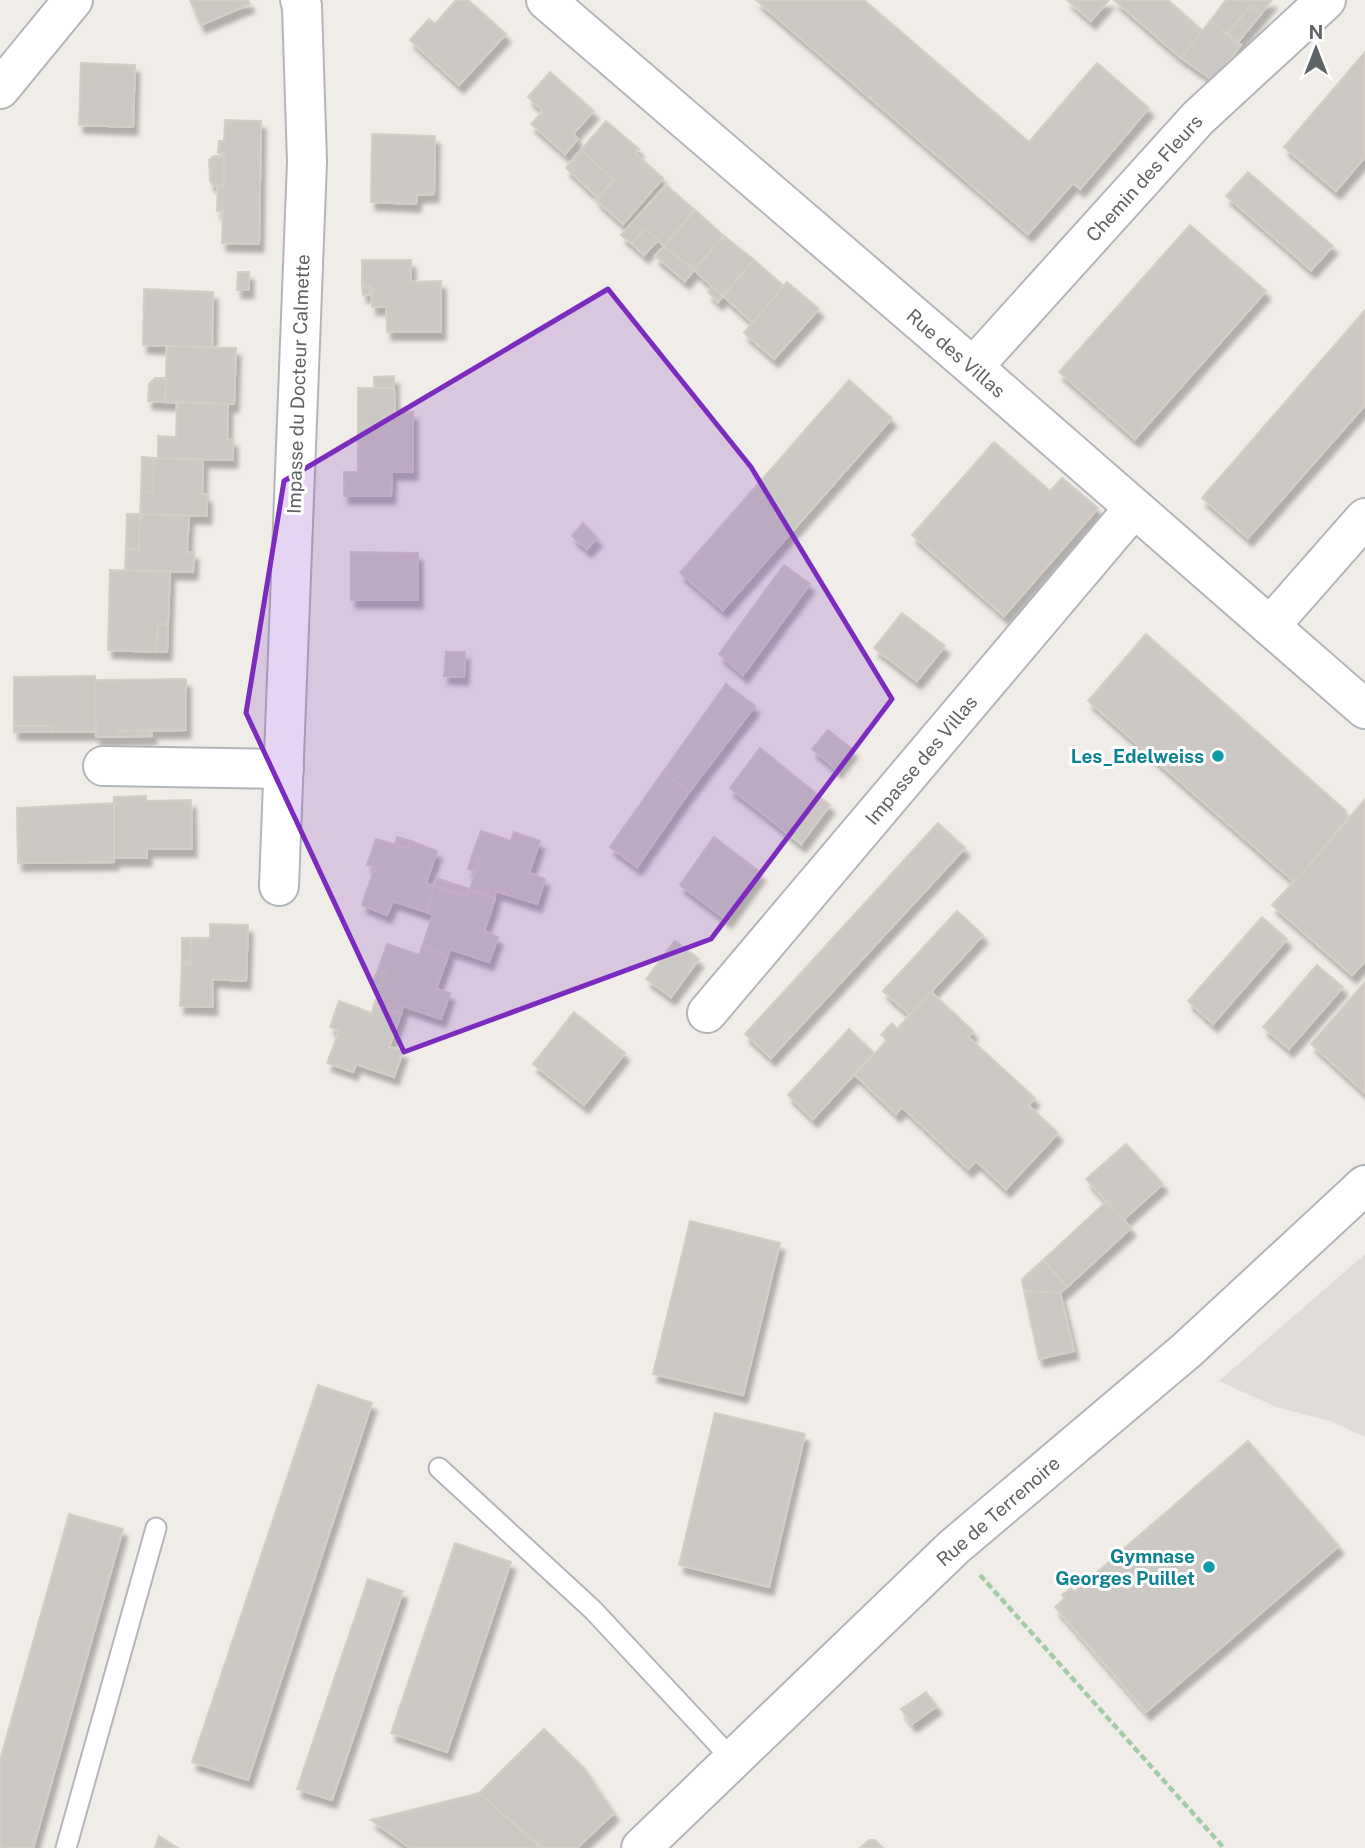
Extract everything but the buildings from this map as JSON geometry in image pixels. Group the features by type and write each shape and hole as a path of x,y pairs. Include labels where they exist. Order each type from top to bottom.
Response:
{"street":[{"path":"0,89 73,0"},
{"name":"Impasse du Docteur Calmette","path":"279,886 307,162 303,6 300,0"},
{"name":"Rue des Villas","path":"546,0 1365,709"},
{"name":"Chemin des Fleurs","path":"973,367 1198,117 1326,0"},
{"name":"Impasse des Villas","path":"707,1013 1134,508"},
{"path":"1270,626 1365,518"},
{"path":"103,766 284,768"},
{"name":"Rue de Terrenoire","path":"642,1848 954,1547 1187,1350 1365,1185"}],"lane":[{"path":"439,1468 593,1610 733,1760"},
{"path":"65,1848 156,1528"}],"path":[{"path":"954,1547 1224,1848"}],"highlighted area":[{"path":"608,289 751,467 892,699 711,939 404,1052 246,713 284,481"}],"shaded area":[{"path":"1365,1254 1365,1437 1330,1421 1276,1407 1219,1381"}],"place":[{"name":"Les_Edelweiss","path":"1218,756"},
{"name":"Gymnase Georges Puillet","path":"1209,1567"}]}
